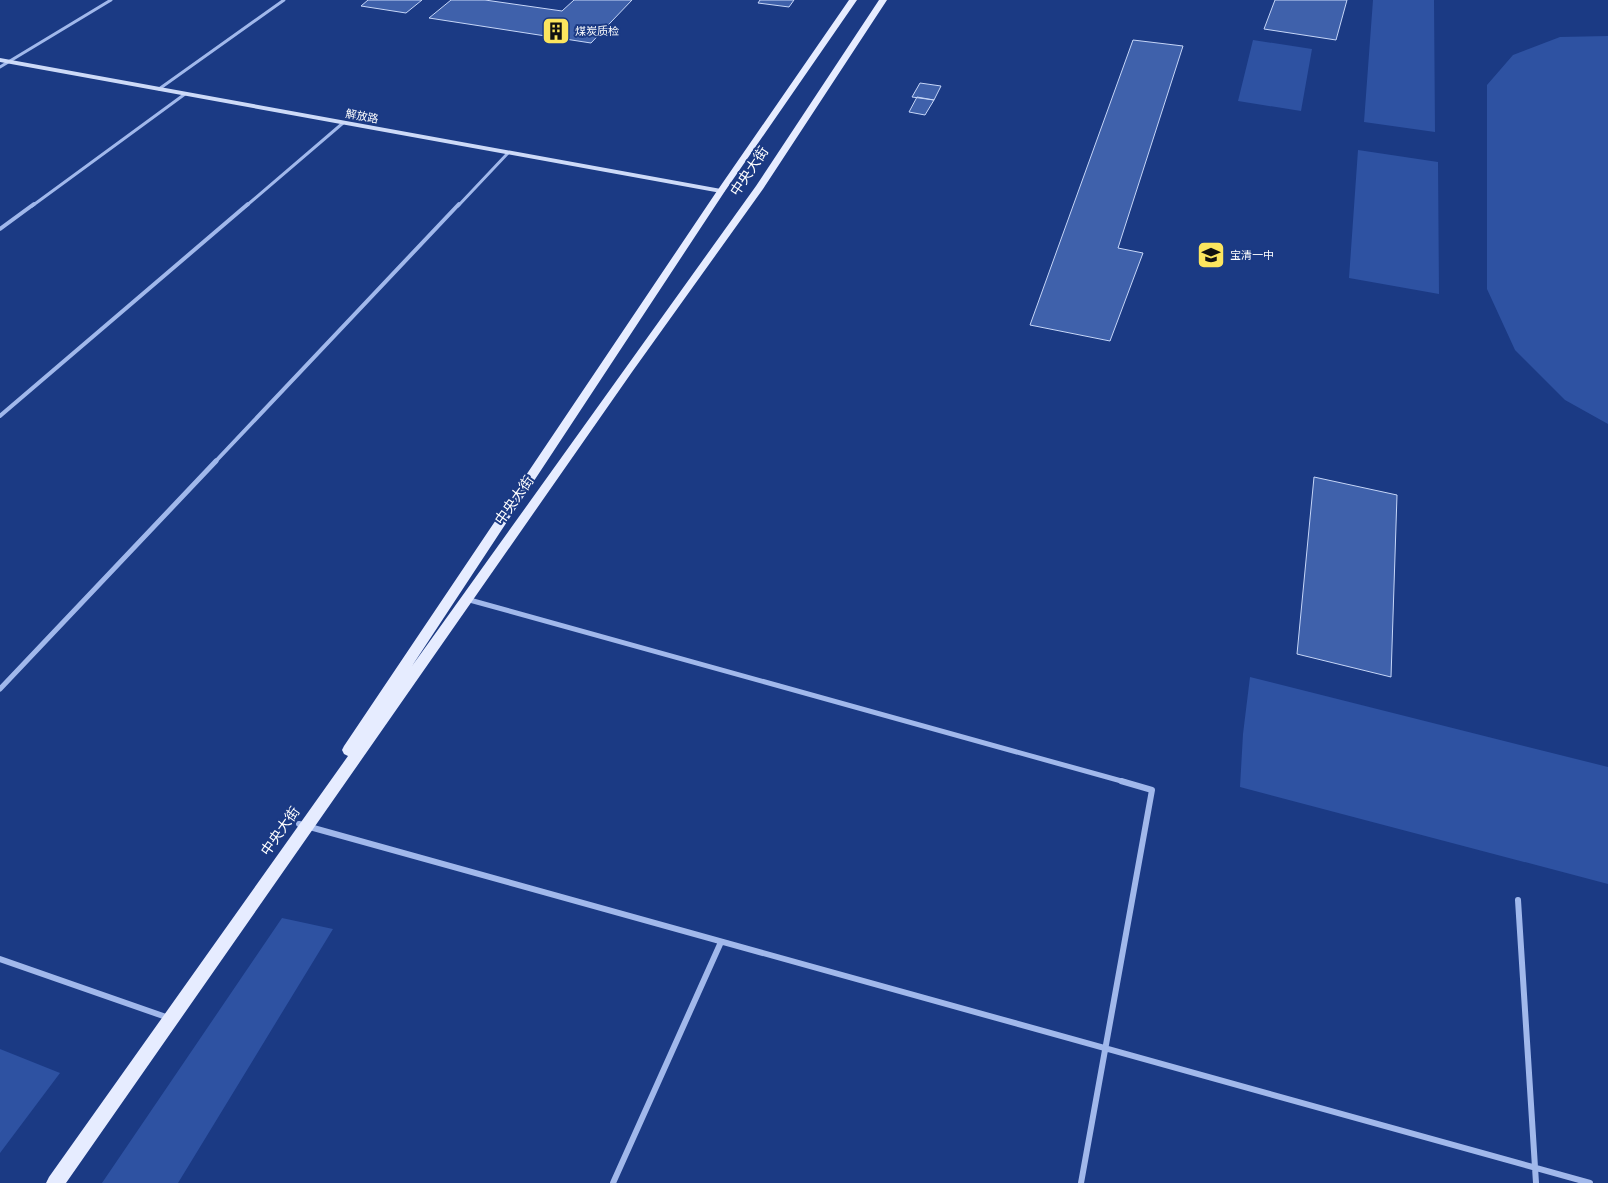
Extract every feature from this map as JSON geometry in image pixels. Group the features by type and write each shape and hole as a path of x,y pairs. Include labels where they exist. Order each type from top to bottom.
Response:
{"main road":[{"name":"中央大街","path":"55,1183 302,825 721,192 853,0"},
{"name":"中央大街","path":"302,825 760,187 883,0"}],"street":[{"path":"0,67 111,0"},
{"path":"159,89 284,0"},
{"name":"解放路","path":"0,60 721,192"},
{"path":"0,229 185,94"},
{"path":"0,416 343,123"},
{"path":"0,689 508,153"},
{"path":"465,599 1152,790 1081,1183"},
{"path":"302,825 1590,1183"},
{"path":"1518,900 1536,1183"},
{"path":"613,1183 721,942"},
{"path":"0,959 170,1018"}],"shaded area":[{"path":"1373,0 1434,0 1435,132 1364,122"},
{"path":"1608,36 1608,424 1565,400 1515,350 1487,289 1487,85 1513,55 1560,37"},
{"path":"1253,40 1312,49 1301,111 1238,101"},
{"path":"1358,150 1438,162 1439,294 1349,278"},
{"path":"1250,677 1608,767 1608,884 1240,787 1243,734"},
{"path":"282,918 333,929 178,1183 102,1183"},
{"path":"0,1049 60,1073 0,1153"}],"building":[{"path":"368,0 422,0 406,13 361,6"},
{"name":"煤炭质检","path":"451,0 485,0 562,11 574,0 632,0 591,43 429,18"},
{"path":"760,0 794,0 789,7 758,3"},
{"path":"1275,0 1347,0 1336,40 1264,29"},
{"path":"1133,40 1183,46 1118,248 1143,253 1110,341 1030,325"},
{"path":"920,83 941,86 934,100 912,97"},
{"path":"917,97 934,100 925,115 909,112"},
{"path":"1314,477 1397,495 1391,677 1297,654"}],"place":[{"name":"煤炭质检","path":"556,31"},
{"name":"宝清一中","path":"1211,255"}]}
